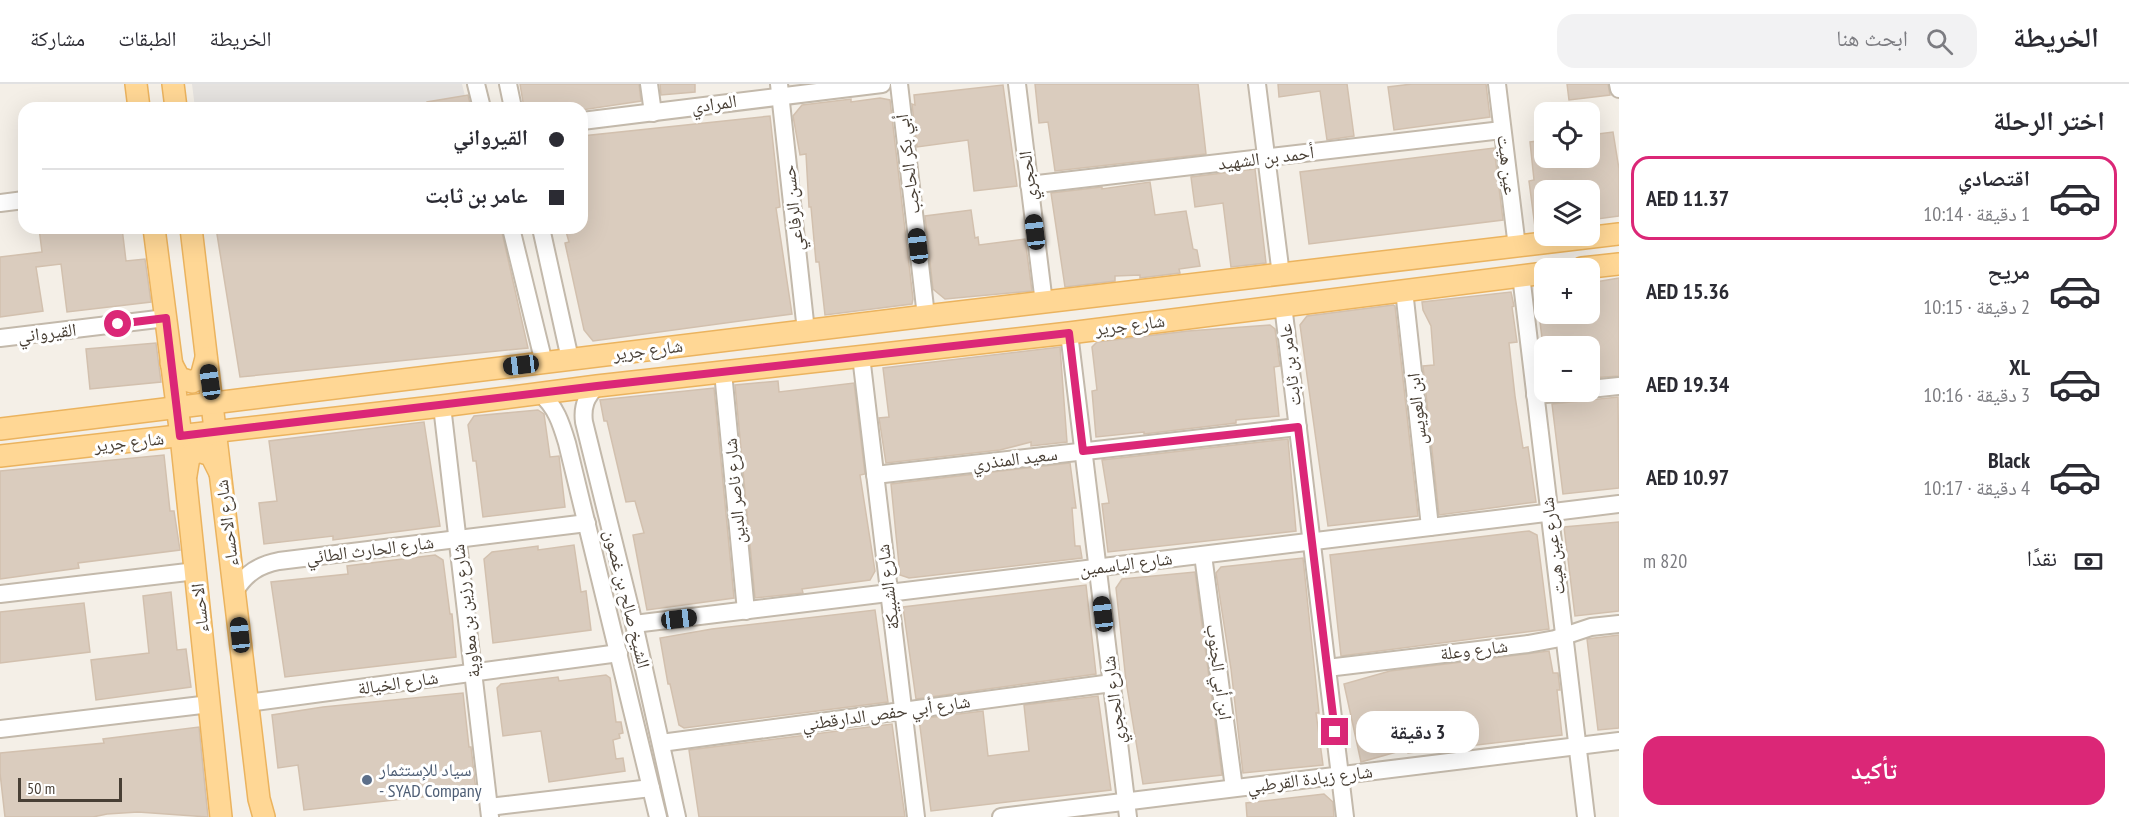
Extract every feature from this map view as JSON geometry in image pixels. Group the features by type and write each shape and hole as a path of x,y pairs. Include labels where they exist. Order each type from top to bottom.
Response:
{"main road":[{"path":"136,84 138,102"},
{"path":"173,84 175,102"},
{"path":"155,234 180,436"},
{"name":"شارع الاحساء","path":"192,234 259,799 264,817"},
{"name":"شارع جرير","path":"0,429 1619,234"},
{"path":"1600,266 1619,264"},
{"name":"شارع جرير","path":"0,456 217,433 597,386 1069,333 1534,274"},
{"path":"171,363 179,378 192,382 201,377 206,358"},
{"path":"246,398 229,406 225,419 231,427 250,429"},
{"path":"142,412 159,414 164,423 159,435 144,441"},
{"name":"الاحساء","path":"180,436 221,817"},
{"path":"185,479 189,457 198,451 211,455 222,477"}],"street":[{"path":"476,84 480,102"},
{"path":"508,84 512,102"},
{"path":"649,84 653,113"},
{"name":"المرادي","path":"588,121 653,113 779,90 882,84"},
{"name":"أبي بكر الحاجب","path":"899,84 926,316"},
{"name":"الحجري","path":"1017,84 1044,303"},
{"path":"1257,84 1281,275"},
{"name":"عين هيت","path":"1497,84 1517,247"},
{"path":"1618,84 1619,89"},
{"name":"حسن الرفاعي","path":"779,90 806,331"},
{"name":"أحمد بن الشهيد","path":"1029,185 1502,130"},
{"path":"0,203 18,201"},
{"path":"512,234 544,363"},
{"path":"542,234 570,359"},
{"name":"شارع عين هيت","path":"1521,275 1534,386"},
{"name":"ابن العويس","path":"1404,290 1430,527"},
{"name":"عامر بن ثابت","path":"1283,305 1345,817"},
{"name":"القيرواني","path":"0,338 166,318"},
{"name":"شارع الحجري","path":"1069,333 1127,809"},
{"name":"شارع الشبيكة","path":"861,356 916,817"},
{"name":"شارع ناصر الدين","path":"723,372 746,611"},
{"name":"الشيخ صالح بن غصون","path":"597,386 591,391 584,406 585,427 634,624 677,817"},
{"path":"1600,388 1619,386"},
{"name":"الشيخ صالح بن غصون","path":"540,393 554,407 564,431 658,817"},
{"name":"شارع عين هيت","path":"1536,402 1586,817"},
{"name":"شارع رزين بن معاوية","path":"442,406 489,812"},
{"path":"564,431 572,439 578,439 585,427"},
{"name":"سعيد المنذري","path":"875,475 1298,427"},
{"path":"571,458 575,447 581,446 591,454"},
{"name":"شارع الياسمين","path":"634,624 1619,504"},
{"name":"شارع الحارث الطائي","path":"235,591 253,570 279,561 587,523"},
{"name":"ابن أبي الجنوب","path":"1203,555 1234,788"},
{"path":"0,594 196,571"},
{"name":"شارع وعلة","path":"1327,668 1528,644 1591,627 1619,624"},
{"name":"شارع الخيالة","path":"248,703 619,653"},
{"name":"شارع أبي حفص الدارقطني","path":"661,743 1112,683"},
{"path":"0,729 210,704"},
{"name":"شارع زيادة القرطبي","path":"1001,817 1127,809 1234,788 1619,741"},
{"path":"489,812 651,788"}],"shaded area":[{"path":"192,84 462,84 466,100 453,102 194,102"}],"building":[{"path":"520,84 639,84 641,101 588,109 588,102 523,102"},
{"path":"660,84 695,84 695,92 661,95"},
{"path":"1035,84 1198,84 1206,154 1055,171 1048,122 1039,123"},
{"path":"1278,84 1347,84 1354,136 1327,140 1320,91 1279,97"},
{"path":"1412,84 1486,84 1490,117 1394,130 1388,87"},
{"path":"1567,84 1608,84 1610,95 1569,100"},
{"path":"1003,85 1017,186 974,191 968,140 917,147 912,104 915,105 914,95"},
{"path":"468,95 470,102 427,102"},
{"path":"880,98 890,100 912,304 825,315 819,262 816,262 811,207 809,207 806,154 800,155 793,116 802,105"},
{"path":"770,116 780,207 776,208 792,314 593,341 584,330 565,243 569,242 567,234 588,234 588,135"},
{"path":"1613,132 1619,169 1619,216 1600,219 1600,180 1534,180 1530,142 1534,141 1534,168 1600,168 1600,134"},
{"path":"1494,148 1503,220 1309,244 1300,172"},
{"path":"1255,169 1266,263 1231,267 1223,203 1195,207 1191,177"},
{"path":"1534,180 1534,219 1529,181"},
{"path":"1150,182 1155,215 1186,211 1193,249 1197,250 1200,266 1179,269 1180,273 1140,278 1140,275 1115,276 1115,281 1065,287 1051,193"},
{"path":"971,210 975,238 978,237 979,245 1025,239 1032,291 945,299 933,289 925,216"},
{"path":"40,234 123,234 126,261 145,259 151,302 67,312 61,264 36,267 43,311 0,317 0,257 42,252"},
{"path":"217,234 502,234 528,348 240,377"},
{"path":"1619,278 1619,376 1600,377 1600,336 1542,336 1540,324 1600,324 1600,281"},
{"path":"1511,292 1517,342 1509,343 1515,396 1523,448 1528,447 1536,502 1439,515 1423,366 1434,365 1431,326 1423,310 1422,302"},
{"path":"1395,306 1418,516 1328,526 1300,325 1307,316"},
{"path":"1270,325 1275,329 1280,366 1274,367 1279,416 1144,434 1144,432 1096,437 1092,391 1097,390 1092,347 1097,342 1188,331"},
{"path":"156,343 161,382 90,389 86,349"},
{"path":"1060,347 1067,442 1031,446 1031,442 1000,450 886,463 879,418 889,417 883,368"},
{"path":"778,381 779,392 854,383 865,474 860,475 875,571 870,580 802,589 803,593 755,598 735,385"},
{"path":"714,388 734,598 647,610 633,535 644,533 635,501 626,502 600,400"},
{"path":"1618,397 1619,488 1563,494 1552,404 1600,402 1600,399"},
{"path":"538,410 544,414 550,457 559,456 565,507 483,517 476,461 473,461 468,425 474,416"},
{"path":"424,422 440,526 333,540 333,536 264,544 259,503 277,501 269,441"},
{"path":"1288,439 1296,531 1108,552 1102,504 1109,503 1102,460"},
{"path":"164,455 170,511 174,511 180,550 78,563 79,568 0,579 0,471"},
{"path":"1070,463 1076,508 1072,508 1075,546 1080,546 1082,558 909,578 900,575 891,484"},
{"path":"1619,522 1619,611 1575,616 1564,527"},
{"path":"1529,531 1537,535 1549,629 1341,656 1330,555"},
{"path":"574,545 581,592 586,591 591,630 493,643 484,559 492,552 538,546 538,550"},
{"path":"435,555 443,560 456,657 285,677 271,582 348,574 347,566"},
{"path":"1303,558 1319,713 1316,713 1323,765 1243,773 1231,669 1216,573 1221,567"},
{"path":"1195,572 1222,775 1143,784 1126,681 1116,588 1122,579"},
{"path":"1086,585 1096,674 916,699 903,607"},
{"path":"171,592 177,650 186,649 191,687 96,700 91,660 149,653 143,596"},
{"path":"84,603 90,652 0,663 0,612"},
{"path":"875,610 888,702 684,728 679,725 670,684 668,684 660,638 712,629"},
{"path":"1619,635 1619,728 1598,730 1587,639"},
{"path":"1549,651 1553,673 1558,673 1560,690 1557,690 1562,735 1408,753 1407,749 1361,762 1344,684 1390,671"},
{"path":"606,675 610,678 616,722 621,722 623,733 619,734 620,738 613,740 616,759 623,758 625,771 549,782 541,731 503,736 497,688 501,684 558,677 559,681"},
{"path":"463,693 476,791 304,810 298,765 278,768 272,715 323,707"},
{"path":"1098,696 1111,790 931,811 919,719 983,711 988,756 1029,751 1024,705"},
{"path":"892,724 905,817 699,817 689,750"},
{"path":"199,727 208,817 138,812 93,817 5,817 0,753 104,743 103,739"},
{"path":"1324,794 1333,802 1334,817 1247,817 1246,803"}],"place":[{"name":"سياد للإستثمار - SYAD Company","path":"367,780"}],"route":[{"path":"118,324 166,318 180,436 1069,333 1083,451 1298,427 1335,732"}]}
